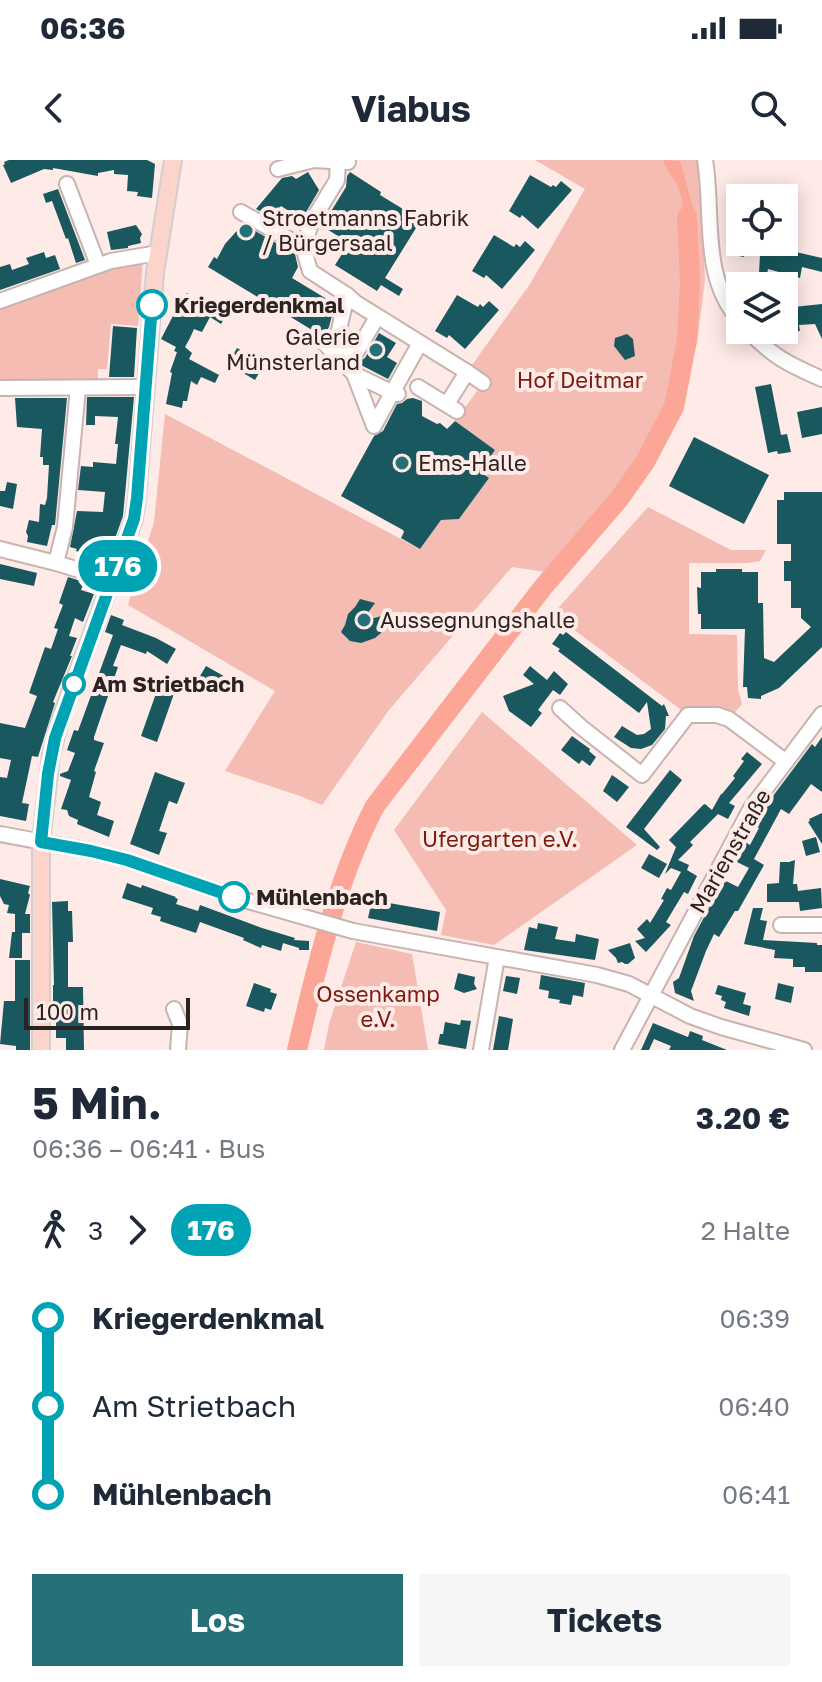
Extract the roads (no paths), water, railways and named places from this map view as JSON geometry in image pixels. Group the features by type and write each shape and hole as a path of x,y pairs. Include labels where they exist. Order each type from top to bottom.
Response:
{"main road":[{"path":"41,1050 41,842 48,774 55,738 134,519 158,253 173,160"}],"street":[{"path":"277,167 314,160 341,161 337,180 312,221 303,247 310,271 483,383"},
{"path":"705,160 714,272 726,300"},
{"path":"67,184 98,265"},
{"path":"241,212 303,247"},
{"path":"0,301 98,265 158,253"},
{"path":"337,338 347,295"},
{"path":"377,317 356,353 346,348 349,369 374,426 420,343"},
{"path":"322,341 349,369 392,392"},
{"path":"760,344 791,365 822,379"},
{"path":"418,387 452,407 467,372"},
{"path":"0,388 145,387"},
{"path":"56,563 65,527 78,388"},
{"path":"0,549 112,580"},
{"path":"560,708 642,775 688,715 717,715 729,719 785,761"},
{"name":"Marienstraße","path":"622,1050 751,808 821,717"},
{"path":"0,834 127,860 234,897 353,931 597,975 629,984 690,1016 804,1050"},
{"path":"781,925 822,925"},
{"path":"481,1050 497,957"},
{"path":"174,1009 180,1024 178,1050"}],"waterway":[{"name":"Mühlenbach","path":"297,1050 339,894 375,806 544,586 619,499 645,462 674,407 687,340 690,282 687,217"}],"place":[{"name":"Stroetmanns Fabrik / Bürgersaal","path":"246,231"},
{"name":"Kriegerdenkmal","path":"152,305"},
{"name":"Galerie Münsterland","path":"376,350"},
{"name":"Ems-Halle","path":"402,463"},
{"name":"Aussegnungshalle","path":"364,620"},
{"name":"Am Strietbach","path":"74,684"},
{"name":"Mühlenbach","path":"234,897"}],"park label":[{"name":"Hof Deitmar","path":"580,380"},
{"name":"Ufergarten e.V.","path":"500,839"},
{"name":"Ossenkamp e.V.","path":"378,1006"}]}
